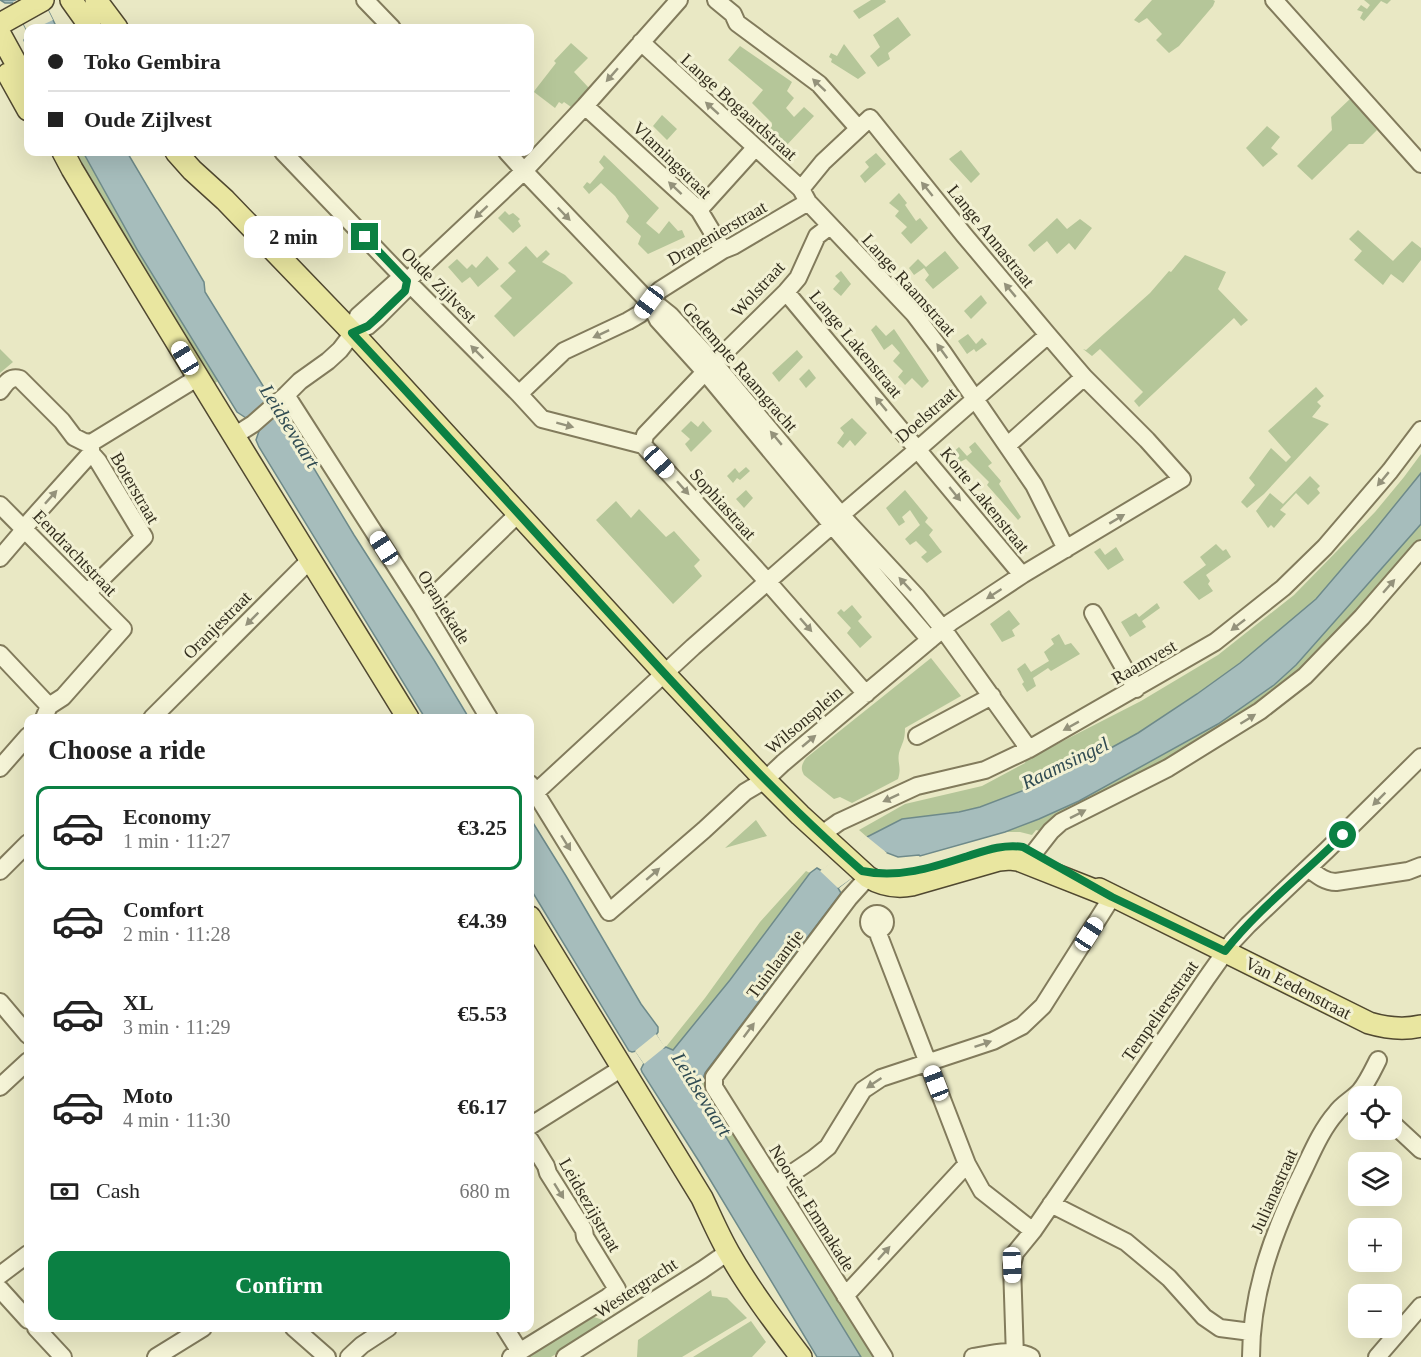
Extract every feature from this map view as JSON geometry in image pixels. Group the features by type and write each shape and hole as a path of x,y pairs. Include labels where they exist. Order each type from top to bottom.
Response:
{"main road":[{"path":"24,74 6,23 43,0"},
{"path":"71,0 88,24"},
{"path":"96,0 114,24"},
{"path":"0,61 24,103"},
{"path":"180,156 225,200 346,342 518,514 765,780 865,874 907,873 933,868 1000,846 1023,847 1030,857"},
{"path":"198,156 225,200"},
{"path":"64,157 197,378 406,714"},
{"name":"Van Eedenstraat","path":"1030,857 1369,1023 1408,1029 1421,1026"},
{"path":"534,928 702,1198 726,1248 764,1308 801,1357"},
{"path":"1388,1027 1421,1014"}],"street":[{"path":"365,0 388,24"},
{"path":"234,436 253,424 300,381 328,361 346,342 368,326 405,291 407,281 524,171 679,0"},
{"path":"724,6 744,0"},
{"path":"1274,0 1421,164"},
{"name":"Lange Annastraat","path":"724,6 737,23 819,84 864,123 964,235 1084,377 1126,418 1182,479 1064,550"},
{"name":"Lange Bogaardstraat","path":"641,42 804,196"},
{"name":"Vlamingstraat","path":"585,106 699,210 723,250"},
{"path":"804,196 823,162 864,123"},
{"path":"699,210 755,148"},
{"name":"Oude Zijlvest","path":"287,156 519,394"},
{"name":"Gedempte Raamgracht","path":"511,156 649,302 670,315 709,368 836,520 917,597 936,635 992,696 1029,749"},
{"name":"Lange Raamstraat","path":"804,196 914,314 942,351 1034,485 1064,550"},
{"name":"Drapenierstraat","path":"519,394 564,351 640,314 660,290 733,246 804,196"},
{"name":"Wolstraat","path":"643,445 645,435 798,278 817,236 830,226"},
{"name":"Lange Lakenstraat","path":"786,292 918,449"},
{"name":"Doelstraat","path":"534,787 1047,335"},
{"path":"1008,445 1084,377"},
{"path":"3,387 12,378 20,379 62,421 74,437 91,448"},
{"path":"0,558 91,448 197,378"},
{"path":"519,394 542,419 643,445"},
{"name":"Oranjekade","path":"286,395 422,607 487,714"},
{"name":"Raamvest","path":"822,834 839,822 917,786 985,770 1029,749 1215,642 1282,588 1332,539 1421,430"},
{"name":"Sophiastraat","path":"643,445 866,693"},
{"name":"Boterstraat","path":"87,593 144,537 91,448"},
{"name":"Korte Lakenstraat","path":"918,449 1022,575"},
{"name":"Eendrachtstraat","path":"0,505 123,629 47,712"},
{"path":"422,607 518,514"},
{"path":"1030,857 1061,822 1174,765 1260,711 1305,676 1362,617 1421,549"},
{"name":"Wilsonsplein","path":"534,792 609,912 745,792 765,780 951,622 1064,550"},
{"name":"Oranjestraat","path":"156,714 311,561"},
{"path":"1093,613 1136,689"},
{"path":"0,654 47,712"},
{"path":"916,736 992,696"},
{"path":"0,768 24,741"},
{"name":"Tempeliersstraat","path":"1015,1355 1012,1265 1015,1253 1033,1231 1225,951 1248,925 1421,757"},
{"path":"0,871 24,847"},
{"path":"1308,868 1329,882 1336,882 1408,871 1421,866"},
{"name":"Tuinlaantje","path":"714,1077 865,874"},
{"path":"776,1184 828,1147 863,1090 880,1078 993,1041 1022,1026 1043,1006 1112,897"},
{"path":"878,930 967,1164 982,1191 1033,1231"},
{"path":"0,1002 24,1030"},
{"name":"Julianastraat","path":"1367,1086 1378,1060"},
{"path":"0,1087 24,1065"},
{"path":"534,1123 622,1068"},
{"name":"Noorder Emmakade","path":"714,1077 717,1094 884,1357"},
{"name":"Julianastraat","path":"1251,1357 1251,1332 1255,1305 1264,1266 1279,1223 1319,1138 1336,1112 1348,1104"},
{"path":"1402,1132 1421,1150"},
{"name":"Leidsezijstraat","path":"534,1147 584,1230 585,1237 612,1288 623,1320"},
{"path":"845,1296 967,1164"},
{"path":"1051,1204 1126,1242 1169,1278 1204,1317 1220,1328 1251,1332"},
{"name":"Westergracht","path":"565,1357 702,1270 726,1248"},
{"path":"0,1275 24,1257"},
{"path":"0,1288 24,1315"},
{"name":"Westergracht","path":"516,1354 612,1288"},
{"path":"1377,1357 1421,1306"},
{"path":"40,1332 63,1357"},
{"path":"156,1357 197,1332"},
{"path":"299,1332 327,1357"},
{"path":"349,1357 382,1332"},
{"path":"507,1332 516,1354"},
{"path":"973,1357 1015,1355 1031,1357"}],"green space":[{"path":"871,0 885,0 886,2 859,19 853,11"},
{"path":"1152,0 1215,1 1179,46 1169,53 1156,40 1162,34 1147,18 1139,23 1134,20"},
{"path":"1364,0 1391,0 1387,4 1381,1 1364,21 1360,18 1363,12 1357,10 1361,5 1367,9 1370,5"},
{"path":"898,17 911,35 888,53 890,59 878,67 870,56 880,47 873,35"},
{"path":"571,43 588,58 574,72 589,88 571,107 564,102 562,104 559,102 555,108 534,92 556,63 554,61"},
{"path":"844,44 866,73 858,79 831,62 832,59 829,57 831,53 837,56"},
{"path":"740,46 792,82 787,91 794,98 786,108 794,117 804,107 814,116 785,147 769,128 772,123 752,103 763,90 728,60"},
{"path":"1351,98 1377,130 1363,144 1349,144 1312,180 1297,166 1332,130 1331,117"},
{"path":"662,115 677,129 667,140 653,126"},
{"path":"1267,126 1280,137 1271,148 1278,154 1263,167 1246,148"},
{"path":"961,150 980,174 971,183 949,159"},
{"path":"876,153 886,164 865,183 860,176 869,167 865,162"},
{"path":"604,155 659,208 646,223 659,234 669,221 678,231 682,230 685,237 648,254 638,244 641,236 626,222 629,216 615,196 601,183 589,194 583,187 587,182 590,184 604,168 599,162"},
{"path":"78,156 85,156 138,251 218,381 214,384"},
{"path":"899,193 916,221 920,218 928,228 911,244 901,233 907,227 895,216 899,211 889,203"},
{"path":"505,211 509,215 513,213 520,219 518,221 521,226 513,233 498,218"},
{"path":"1057,218 1067,229 1080,219 1092,228 1075,250 1069,243 1057,254 1047,241 1034,252 1028,245"},
{"path":"1358,230 1393,261 1412,241 1421,248 1421,260 1403,283 1391,274 1383,285 1354,260 1362,251 1349,239"},
{"path":"526,246 537,258 546,250 550,254 542,262 565,275 573,283 514,337 494,316 512,298 500,286 516,271 508,263"},
{"path":"945,251 959,268 933,289 925,280 929,275 924,268 914,275 909,268 918,259 926,267"},
{"path":"1185,255 1226,272 1218,289 1248,320 1241,326 1234,318 1139,407 1134,401 1143,392 1100,349 1092,356 1083,349 1086,350 1150,293"},
{"path":"487,256 499,269 478,287 470,277 462,283 448,267 457,259 467,269 472,264 476,268"},
{"path":"841,271 851,284 841,296 833,289 840,281 835,276"},
{"path":"981,295 987,303 971,319 964,311"},
{"path":"876,325 886,336 894,329 929,381 922,388 912,378 905,385 898,377 903,371 893,361 900,353 892,344 884,350 871,330"},
{"path":"968,334 976,344 982,338 987,344 976,352 974,349 967,354 958,341"},
{"path":"0,349 13,362 0,373"},
{"path":"797,350 803,357 779,382 772,373"},
{"path":"809,369 816,378 806,388 799,379"},
{"path":"1316,387 1324,396 1317,402 1321,406 1312,417 1329,424 1264,494 1247,508 1241,502 1255,485 1249,478 1271,448 1286,462 1291,457 1268,431"},
{"path":"852,418 867,433 855,446 850,440 843,448 837,443 844,433 840,428"},
{"path":"691,421 698,427 703,421 712,431 691,452 685,444 690,439 681,431"},
{"path":"975,442 992,463 988,466 1001,481 999,484 1021,517 1018,520 987,485 989,482 966,459 958,463 951,454 959,447 967,456 972,452 969,447"},
{"path":"1421,454 1421,474 1316,599 1240,663 1197,694 1138,733 1043,783 980,807 902,819 867,837 859,830 905,804 982,786 1025,763 1026,760 1141,701 1218,655 1294,595 1375,512"},
{"path":"746,467 750,471 740,480 737,478 733,483 727,476 735,468 739,473"},
{"path":"1310,476 1320,486 1317,489 1320,493 1308,505 1296,493 1280,510 1286,514 1274,528 1271,525 1268,528 1256,511 1270,493 1283,504"},
{"path":"746,490 753,498 744,508 736,499"},
{"path":"905,490 928,518 925,522 933,530 929,535 942,552 927,563 921,557 927,552 916,541 910,545 905,539 920,525 910,510 902,517 905,522 899,526 886,508"},
{"path":"616,501 631,518 639,509 666,537 674,531 700,560 694,566 702,576 673,604 596,520"},
{"path":"1421,524 1421,540 1359,611 1300,670 1257,703 1166,760 1045,825 1040,831 1036,830 1032,835 1005,832 1079,801 1218,724 1274,685 1296,665"},
{"path":"1216,544 1223,551 1226,549 1231,557 1206,575 1213,591 1199,600 1183,582 1206,565 1200,557"},
{"path":"1116,547 1124,560 1108,570 1094,552 1100,548 1105,555"},
{"path":"1157,603 1160,608 1142,621 1146,627 1130,637 1121,622 1136,613 1139,617"},
{"path":"852,605 862,617 858,621 872,637 860,648 847,633 851,628 837,613 841,609 844,612"},
{"path":"1009,610 1020,624 1012,630 1015,636 1002,642 990,624"},
{"path":"1059,634 1065,645 1071,643 1080,654 1051,671 1048,668 1033,678 1036,686 1027,692 1017,669 1025,663 1031,672 1049,661 1044,652 1054,644 1051,639"},
{"path":"931,658 961,696 905,728 899,753 898,779 852,803 840,797 834,799 804,775 802,766 806,758"},
{"path":"756,820 767,836 725,848"},
{"path":"806,871 810,873 730,980 673,1050 665,1048 705,998 760,922"},
{"path":"834,902 836,905 711,1076 875,1357 861,1357 702,1098 701,1091 705,1073"},
{"path":"711,1290 712,1296 727,1298 747,1318 682,1357 637,1357 638,1340"},
{"path":"594,1317 603,1320 604,1325 551,1357 526,1357"},
{"path":"751,1321 766,1342 752,1357 693,1357"}],"water":[{"path":"0,0 43,0 55,24 24,25 13,3"},
{"path":"85,156 129,156 204,282 205,292 265,389 267,398 264,403 273,418 279,417 286,422 467,714 423,714 259,447 256,440 259,431 250,416 246,418 237,412 138,251"},
{"path":"1421,473 1421,524 1296,665 1274,685 1218,724 1079,801 1039,819 1005,832 920,856 898,857 885,852 838,888 841,893 705,1073 701,1085 702,1098 861,1357 817,1357 700,1163 642,1072 644,1063 636,1051 629,1051 534,895 534,824 641,1004 658,1027 656,1035 664,1048 673,1050 730,980 810,873 817,868 822,871 867,837 902,819 980,807 1043,783 1138,733 1240,663 1316,599"}],"pier":[{"path":"43,0 53,20 44,24 24,25 13,2"},
{"path":"866,836 887,853 838,888 820,871"},
{"path":"656,1034 665,1047 644,1064 635,1051"}],"route":[{"path":"365,237 407,281 405,291 377,318 368,326 352,333 751,765 800,815 862,871 875,874 907,873 933,868 1000,846 1023,847 1112,897 1225,951 1267,906 1343,835"}],"water label":[{"name":"Leidsevaart","path":"290,426"},
{"name":"Raamsingel","path":"1065,763"},
{"name":"Leidsevaart","path":"702,1094"}]}
